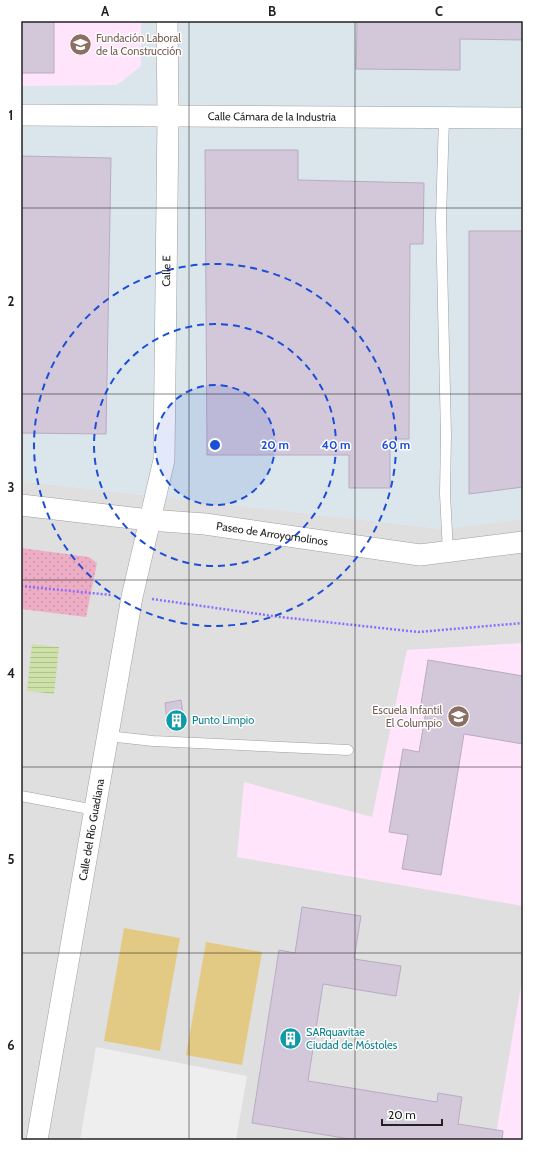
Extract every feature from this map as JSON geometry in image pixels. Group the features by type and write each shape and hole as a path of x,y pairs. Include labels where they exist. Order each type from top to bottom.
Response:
{"street":[{"name":"Calle E","path":"149,520 164,460 168,116 167,21"},
{"name":"Calle Cámara de la Industria","path":"21,115 523,118"},
{"name":"Paseo de Arroyomolinos","path":"21,505 149,520 205,524 420,555 523,542"},
{"name":"Calle del Río Guadiana","path":"37,1140 132,597 149,520"}],"lane":[{"path":"444,118 441,218 446,427 445,494 448,552"},
{"path":"108,736 153,741 348,750"},
{"path":"21,796 95,810"}],"path":[{"path":"21,586 132,597 280,617 418,632 523,623"}],"shaded area":[{"path":"21,21 523,21 523,519 443,529 21,481"},
{"name":"Fundación Laboral de la Construcción","path":"21,21 141,21 141,66 117,85 21,86"},
{"path":"21,481 443,529 523,519 523,1140 21,1140"},
{"path":"21,548 89,557 97,563 86,617 21,609"},
{"name":"Escuela Infantil El Columpio","path":"523,643 523,906 237,857 244,782 372,817 407,650"},
{"path":"32,644 59,647 54,694 27,691"},
{"path":"124,928 180,938 160,1051 104,1041"},
{"path":"206,942 262,952 242,1065 186,1055"},
{"path":"523,974 523,1140 495,1140"},
{"path":"96,1047 247,1076 236,1140 80,1140"}],"building":[{"path":"21,21 54,21 54,73 21,73"},
{"path":"357,21 523,21 523,40 460,39 460,70 356,69"},
{"path":"205,150 298,150 298,180 424,183 423,244 410,244 409,439 390,439 390,488 349,488 349,455 207,455"},
{"path":"21,156 111,158 106,434 21,433"},
{"path":"469,231 523,231 523,487 469,494"},
{"path":"428,660 523,676 523,744 464,734 441,875 402,869 408,835 389,832 403,749 419,752 426,711 420,710"},
{"path":"181,700 185,726 168,729 165,703"},
{"name":"SARquavitae Ciudad de Móstoles","path":"302,907 361,916 354,959 401,966 396,996 323,984 308,1081 437,1102 438,1093 462,1097 458,1124 503,1131 502,1140 356,1140 252,1123 279,950 295,953"}],"place":[{"name":"Fundación Laboral de la Construcción","path":"81,44"},
{"name":"Escuela Infantil El Columpio","path":"458,716"},
{"name":"Punto Limpio","path":"176,720"},
{"name":"SARquavitae Ciudad de Móstoles","path":"290,1038"}]}
